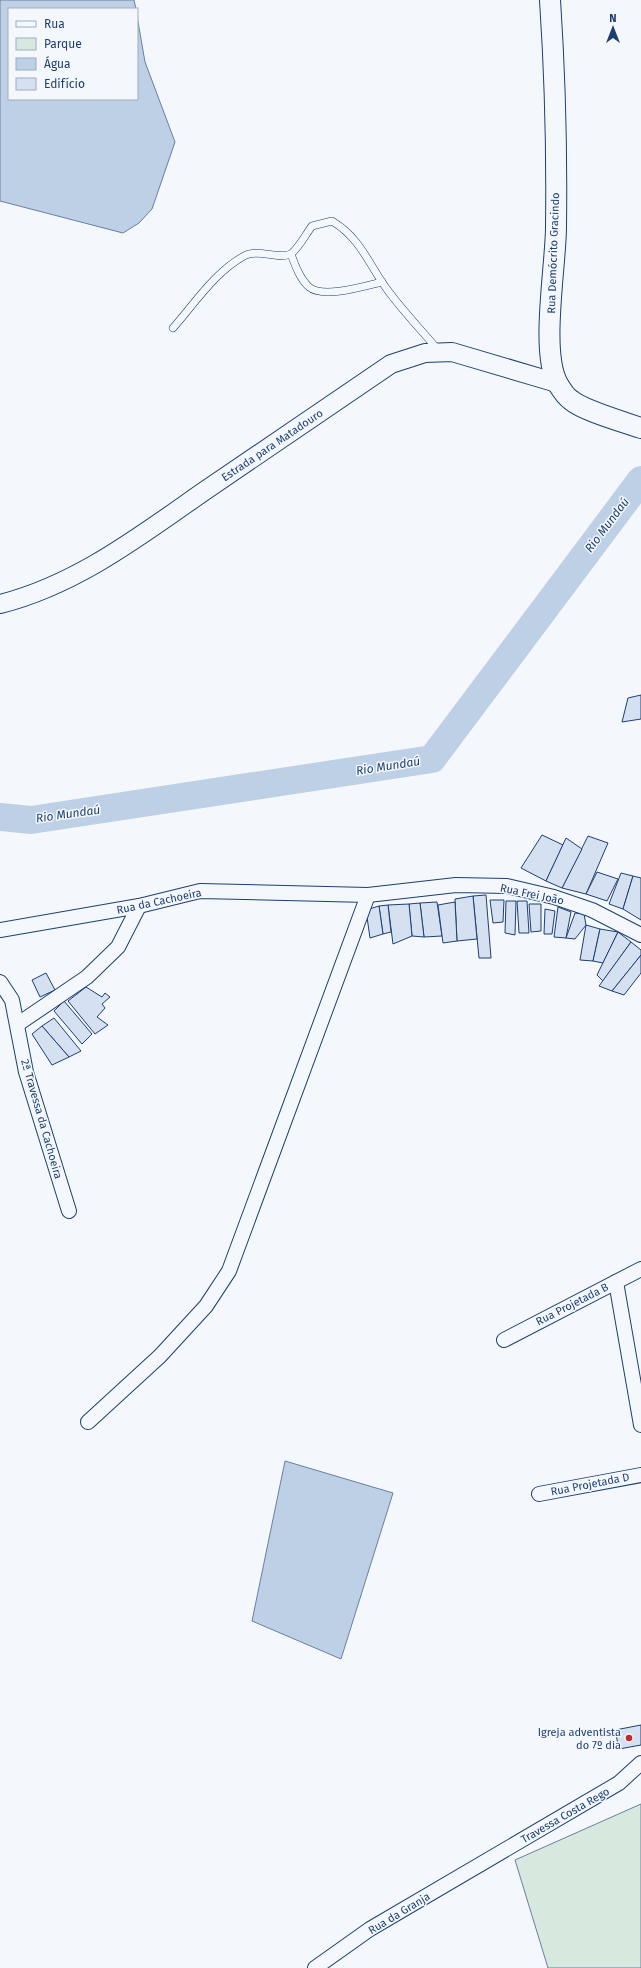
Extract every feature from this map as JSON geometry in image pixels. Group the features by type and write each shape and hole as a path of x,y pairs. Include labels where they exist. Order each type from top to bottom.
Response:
{"main road":[{"name":"Rua Demócrito Gracindo","path":"550,0 553,55 556,228 549,333 552,366 557,383 570,400 590,410 641,428"}],"street":[{"name":"Estrada para Matadouro","path":"0,604 25,597 70,578 133,541 391,364 425,353 452,352 557,383"},
{"name":"Rua Frei João","path":"368,895 456,885 507,886 554,896 592,910 641,935"},
{"name":"Rua da Cachoeira","path":"0,930 139,906 200,890 368,895"},
{"path":"88,1422 160,1356 206,1306 229,1272 368,895"},
{"path":"18,1024 87,977 118,947 139,906"},
{"name":"2ª Travessa da Cachoeira","path":"0,982 12,1000 18,1024 26,1072 69,1211"},
{"name":"Rua Projetada B","path":"504,1340 641,1269"},
{"path":"616,1282 639,1398 641,1425"},
{"name":"Rua Projetada D","path":"539,1494 641,1475"},
{"name":"Travessa Costa Rego","path":"485,1861 619,1783 641,1764"},
{"name":"Rua da Granja","path":"315,1968 370,1929 485,1861"}],"lane":[{"path":"173,328 223,271 246,255 261,253 282,256 291,254 312,226 332,221 346,230 359,244 382,282 440,352"},
{"path":"291,254 302,279 309,287 316,291 331,292 382,282"}],"green space":[{"path":"641,1804 641,1968 548,1968 515,1860"}],"water":[{"path":"0,0 134,0 136,8 8,8 8,100 138,100 138,22 145,62 175,142 152,209 139,223 123,233 0,201"},
{"path":"285,1461 393,1493 341,1659 252,1621"}],"building":[{"path":"641,695 641,719 622,722 628,698"},
{"path":"542,835 563,845 546,881 521,868"},
{"path":"588,836 608,843 586,894 562,888"},
{"path":"566,838 582,849 562,888 546,881"},
{"path":"597,872 618,879 607,901 586,894"},
{"path":"621,873 633,876 623,909 609,904"},
{"path":"633,876 641,878 641,920 623,909"},
{"path":"486,895 491,958 479,958 473,896"},
{"path":"473,896 477,939 457,941 455,899"},
{"path":"490,900 504,900 503,922 493,923"},
{"path":"506,901 516,901 515,935 505,933"},
{"path":"517,901 527,901 529,933 519,933"},
{"path":"437,902 442,936 424,937 420,903"},
{"path":"455,902 457,941 443,943 438,905"},
{"path":"420,903 424,937 412,936 409,904"},
{"path":"409,904 412,936 393,944 388,905"},
{"path":"529,904 541,904 541,931 531,932"},
{"path":"388,905 391,932 383,934 379,906"},
{"path":"379,906 383,934 370,938 366,910"},
{"path":"558,907 571,912 566,938 554,937"},
{"path":"545,909 555,911 552,934 544,934"},
{"path":"575,913 584,914 586,925 575,939 566,938"},
{"path":"586,925 600,929 593,961 580,960"},
{"path":"600,929 618,932 603,963 593,961"},
{"path":"618,932 631,942 603,981 597,975"},
{"path":"631,942 641,950 641,955 612,991 599,986"},
{"path":"641,955 641,973 624,995 612,991"},
{"path":"46,973 55,990 40,997 32,980"},
{"path":"86,987 102,997 105,993 110,997 102,1004 105,1008 97,1017 108,1025 95,1034 68,1001"},
{"path":"64,1001 92,1034 82,1044 54,1011"},
{"path":"54,1018 81,1051 69,1057 42,1026"},
{"path":"42,1026 69,1057 52,1065 32,1034"},
{"name":"Igreja adventista do 7º dia","path":"641,1725 641,1745 619,1749 615,1730"}],"waterway":[{"name":"Rio Mundaú","path":"0,817 31,820 432,759 641,480"}],"place":[{"name":"Igreja adventista do 7º dia","path":"629,1738"}]}
